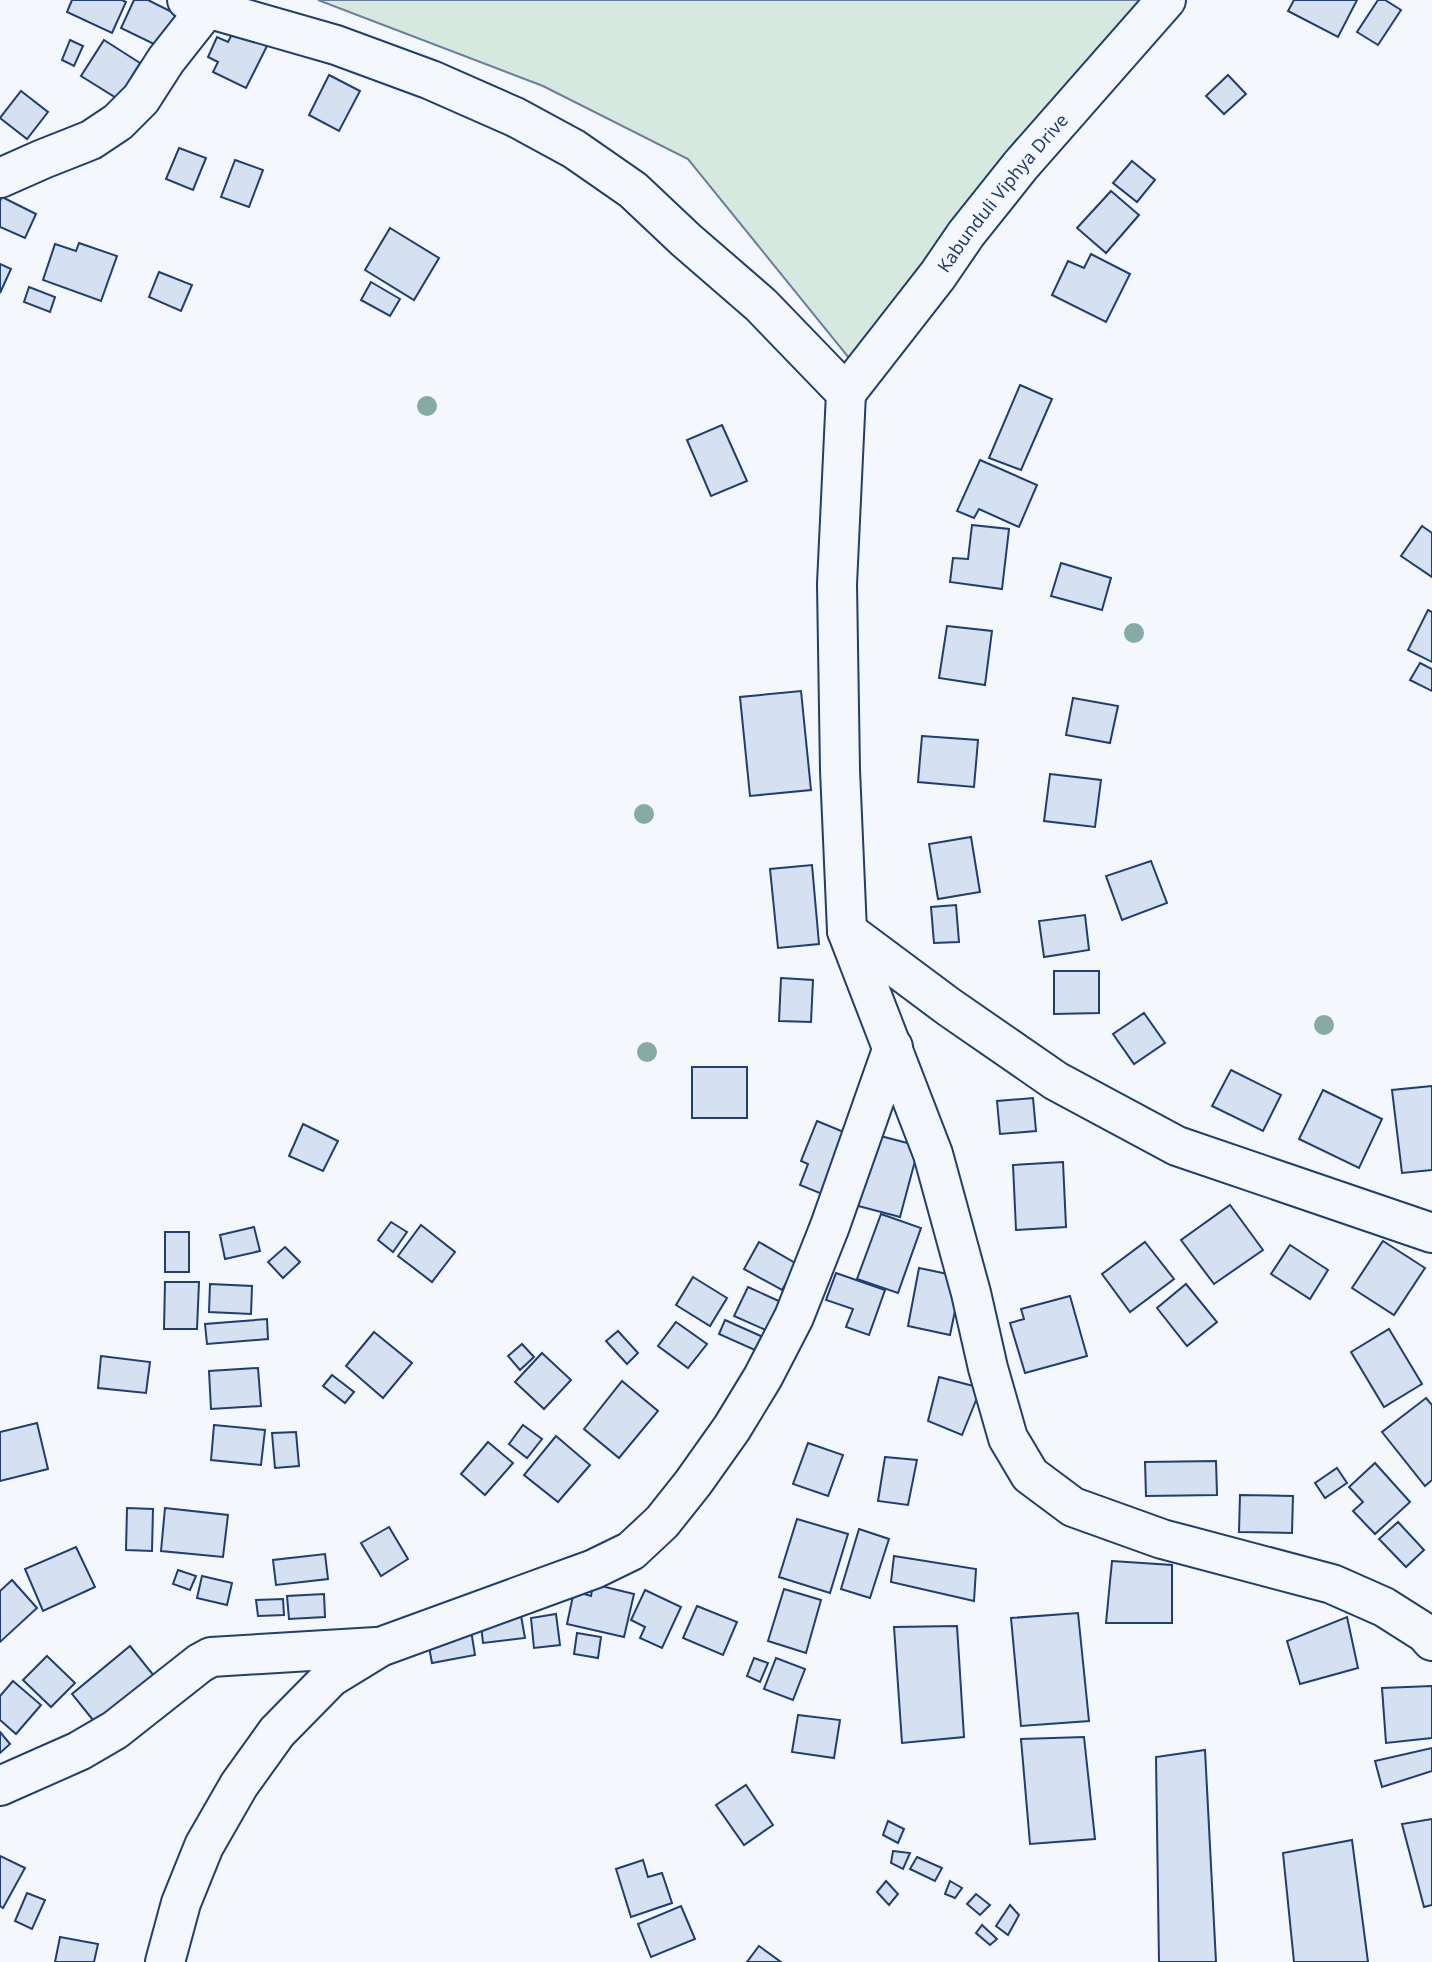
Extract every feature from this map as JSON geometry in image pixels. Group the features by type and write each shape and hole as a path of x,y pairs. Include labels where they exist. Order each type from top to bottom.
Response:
{"street":[{"name":"Kabunduli Viphya Drive","path":"846,393 1021,165 1166,0"},
{"path":"0,178 90,140 118,122 141,99 197,4 336,45 431,80 515,117 574,149 633,190 761,305 846,393 836,584 847,931 933,1154 1008,1438 1030,1475 1073,1507 1162,1539 1332,1584 1384,1607 1424,1633 1432,1642"},
{"path":"847,931 1056,1082 1177,1146 1432,1233"},
{"path":"165,1962 181,1903 204,1846 239,1785 277,1732 331,1677 380,1647 594,1569 631,1551 662,1522 732,1428 763,1377 794,1317 830,1226 893,1047"},
{"path":"0,1786 79,1751 115,1730 211,1657 380,1647"}],"shaded area":[{"path":"318,0 1181,0 853,363 688,159 543,86"}],"building":[{"path":"72,0 126,2 112,33 67,12"},
{"path":"134,0 148,0 178,15 162,48 121,28"},
{"path":"1294,0 1357,0 1338,37 1288,11"},
{"path":"1378,0 1385,0 1401,10 1378,45 1357,32"},
{"path":"234,30 267,46 246,88 213,72 218,62 208,57 217,37 228,42"},
{"path":"70,40 83,46 74,66 62,60"},
{"path":"104,40 140,63 118,99 81,76"},
{"path":"329,75 360,91 339,131 309,115"},
{"path":"1228,75 1246,94 1224,114 1206,96"},
{"path":"21,91 48,112 27,139 0,118"},
{"path":"179,148 206,158 193,190 166,179"},
{"path":"235,160 263,170 249,207 221,197"},
{"path":"1132,161 1155,180 1137,202 1113,183"},
{"path":"1111,191 1139,215 1106,253 1077,228"},
{"path":"2,197 36,214 25,238 0,227"},
{"path":"390,228 439,258 414,300 365,270"},
{"path":"79,243 117,256 101,301 43,280 55,244 76,251"},
{"path":"1091,254 1130,274 1106,322 1052,295 1068,261 1084,268"},
{"path":"0,264 11,269 0,293"},
{"path":"159,272 192,285 181,311 149,297"},
{"path":"371,282 400,299 390,316 361,300"},
{"path":"29,287 55,297 50,312 24,302"},
{"path":"1020,385 1052,399 1021,470 989,458"},
{"path":"722,425 747,481 711,496 687,440"},
{"path":"980,460 1037,485 1019,527 979,509 974,518 957,511"},
{"path":"972,525 1009,529 1002,589 950,582 953,558 968,559"},
{"path":"1422,526 1432,533 1432,577 1401,556"},
{"path":"1061,563 1111,578 1102,610 1051,596"},
{"path":"1428,610 1432,612 1432,662 1408,650"},
{"path":"947,626 992,631 985,685 939,678"},
{"path":"1420,663 1432,669 1432,691 1410,680"},
{"path":"801,691 811,790 750,796 740,697"},
{"path":"1073,698 1118,706 1110,743 1066,735"},
{"path":"922,736 978,740 974,787 918,782"},
{"path":"1050,774 1101,780 1095,827 1044,821"},
{"path":"971,837 980,892 938,899 929,844"},
{"path":"1151,861 1167,903 1122,920 1106,876"},
{"path":"812,865 819,944 778,948 770,869"},
{"path":"956,905 959,942 934,943 931,907"},
{"path":"1085,915 1089,950 1044,957 1039,921"},
{"path":"1054,971 1099,971 1099,1013 1054,1014"},
{"path":"781,978 813,980 811,1022 779,1021"},
{"path":"1144,1013 1165,1043 1134,1064 1113,1034"},
{"path":"692,1067 747,1067 747,1118 692,1118"},
{"path":"1231,1070 1281,1095 1263,1131 1212,1106"},
{"path":"1432,1086 1432,1170 1402,1173 1392,1090"},
{"path":"1323,1090 1382,1119 1359,1168 1299,1139"},
{"path":"1033,1098 1036,1131 1000,1134 997,1101"},
{"path":"817,1121 856,1137 832,1198 800,1185 808,1164 801,1161"},
{"path":"303,1124 338,1141 323,1171 289,1156"},
{"path":"865,1132 919,1146 900,1217 847,1203"},
{"path":"1063,1162 1066,1227 1016,1230 1013,1165"},
{"path":"1230,1205 1263,1250 1214,1284 1181,1240"},
{"path":"881,1214 921,1228 898,1293 857,1279"},
{"path":"391,1222 407,1232 393,1252 378,1240"},
{"path":"421,1225 455,1252 432,1282 398,1256"},
{"path":"254,1227 260,1251 225,1259 220,1235"},
{"path":"165,1232 189,1232 189,1272 165,1272"},
{"path":"1383,1241 1425,1268 1394,1315 1352,1288"},
{"path":"759,1242 797,1264 782,1290 744,1269"},
{"path":"1145,1242 1174,1279 1130,1312 1102,1274"},
{"path":"1290,1245 1328,1270 1310,1299 1271,1274"},
{"path":"285,1247 300,1262 283,1278 268,1262"},
{"path":"919,1268 962,1277 950,1335 908,1326"},
{"path":"836,1273 885,1290 869,1335 846,1327 853,1309 826,1300"},
{"path":"693,1277 727,1298 710,1326 676,1305"},
{"path":"165,1282 199,1282 197,1329 164,1329"},
{"path":"210,1284 252,1286 251,1314 209,1312"},
{"path":"1186,1284 1217,1322 1187,1346 1157,1308"},
{"path":"748,1287 781,1302 768,1331 734,1316"},
{"path":"1070,1296 1087,1356 1025,1373 1010,1323 1024,1319 1021,1309"},
{"path":"267,1319 268,1339 207,1344 205,1324"},
{"path":"725,1320 763,1337 757,1351 719,1334"},
{"path":"676,1322 707,1344 688,1368 658,1346"},
{"path":"1389,1329 1422,1384 1384,1407 1351,1352"},
{"path":"618,1331 638,1353 627,1364 606,1341"},
{"path":"374,1332 412,1363 383,1398 346,1366"},
{"path":"522,1344 534,1357 520,1370 508,1356"},
{"path":"542,1353 571,1380 544,1409 515,1382"},
{"path":"101,1356 150,1362 146,1393 98,1388"},
{"path":"258,1368 261,1406 211,1409 209,1371"},
{"path":"332,1375 354,1392 345,1403 323,1386"},
{"path":"939,1377 981,1388 962,1435 928,1421"},
{"path":"622,1381 658,1411 619,1458 584,1429"},
{"path":"1426,1398 1432,1405 1432,1480 1425,1486 1382,1432"},
{"path":"37,1423 48,1469 0,1481 0,1432"},
{"path":"214,1425 265,1430 261,1465 211,1460"},
{"path":"523,1425 542,1439 527,1458 509,1444"},
{"path":"296,1432 299,1466 275,1468 272,1433"},
{"path":"556,1436 590,1465 558,1502 524,1475"},
{"path":"488,1442 513,1463 485,1495 461,1474"},
{"path":"808,1443 843,1455 828,1496 793,1484"},
{"path":"885,1457 917,1460 908,1505 878,1501"},
{"path":"1216,1461 1217,1495 1146,1496 1145,1462"},
{"path":"1375,1463 1410,1502 1375,1534 1353,1511 1363,1502 1349,1487"},
{"path":"1337,1468 1347,1483 1325,1498 1315,1483"},
{"path":"1240,1495 1293,1496 1292,1533 1239,1532"},
{"path":"127,1508 153,1509 152,1551 126,1550"},
{"path":"165,1508 228,1515 223,1557 161,1551"},
{"path":"797,1519 848,1534 830,1593 779,1577"},
{"path":"1398,1522 1424,1550 1406,1567 1379,1539"},
{"path":"389,1527 408,1559 381,1576 361,1543"},
{"path":"859,1529 889,1539 870,1598 841,1589"},
{"path":"76,1547 95,1587 43,1611 25,1569"},
{"path":"325,1554 328,1579 276,1585 273,1560"},
{"path":"894,1556 976,1569 974,1601 891,1582"},
{"path":"1112,1561 1172,1565 1172,1623 1106,1623"},
{"path":"178,1570 196,1576 190,1590 173,1584"},
{"path":"202,1576 232,1583 227,1605 197,1598"},
{"path":"12,1580 37,1608 0,1642 0,1591"},
{"path":"593,1584 634,1594 624,1637 567,1624 574,1591 591,1596"},
{"path":"784,1589 821,1600 806,1653 768,1641"},
{"path":"645,1590 681,1607 662,1648 640,1638 645,1627 631,1620"},
{"path":"324,1594 325,1617 289,1619 287,1596"},
{"path":"283,1599 284,1615 258,1616 256,1600"},
{"path":"697,1606 737,1622 723,1655 683,1638"},
{"path":"520,1610 525,1638 483,1643 480,1615"},
{"path":"1078,1613 1089,1721 1021,1726 1011,1618"},
{"path":"556,1614 560,1645 534,1648 531,1618"},
{"path":"1347,1617 1358,1668 1300,1684 1287,1641"},
{"path":"470,1624 475,1655 432,1663 426,1631"},
{"path":"957,1626 964,1737 902,1743 894,1627"},
{"path":"577,1633 601,1637 598,1658 574,1654"},
{"path":"130,1646 155,1677 97,1725 72,1694"},
{"path":"47,1656 75,1683 51,1707 23,1680"},
{"path":"754,1658 768,1663 760,1682 747,1676"},
{"path":"776,1658 805,1669 793,1700 764,1689"},
{"path":"13,1681 41,1705 16,1734 0,1720 0,1696"},
{"path":"1432,1686 1432,1738 1386,1743 1382,1688"},
{"path":"798,1715 840,1720 834,1758 792,1752"},
{"path":"0,1732 10,1744 0,1753"},
{"path":"1084,1737 1095,1839 1030,1844 1021,1739"},
{"path":"1432,1748 1432,1771 1382,1787 1375,1761"},
{"path":"1205,1750 1216,1962 1159,1962 1156,1757"},
{"path":"746,1785 773,1825 744,1845 716,1805"},
{"path":"1432,1819 1432,1905 1424,1907 1402,1824"},
{"path":"888,1821 904,1829 898,1843 883,1835"},
{"path":"1352,1840 1368,1962 1294,1962 1283,1853"},
{"path":"893,1851 910,1853 903,1869 891,1863"},
{"path":"0,1856 25,1868 3,1908 0,1906"},
{"path":"917,1857 942,1868 935,1881 910,1869"},
{"path":"643,1860 648,1877 662,1873 672,1903 631,1917 616,1869"},
{"path":"886,1881 898,1894 889,1905 877,1892"},
{"path":"950,1881 962,1888 955,1898 945,1894"},
{"path":"27,1893 45,1900 32,1929 15,1921"},
{"path":"976,1894 990,1905 980,1915 967,1904"},
{"path":"1010,1905 1019,1915 1008,1935 996,1926"},
{"path":"681,1906 695,1939 651,1957 638,1924"},
{"path":"982,1925 997,1939 990,1945 976,1933"},
{"path":"60,1937 98,1944 94,1962 55,1962"},
{"path":"759,1946 781,1962 747,1962"}]}
